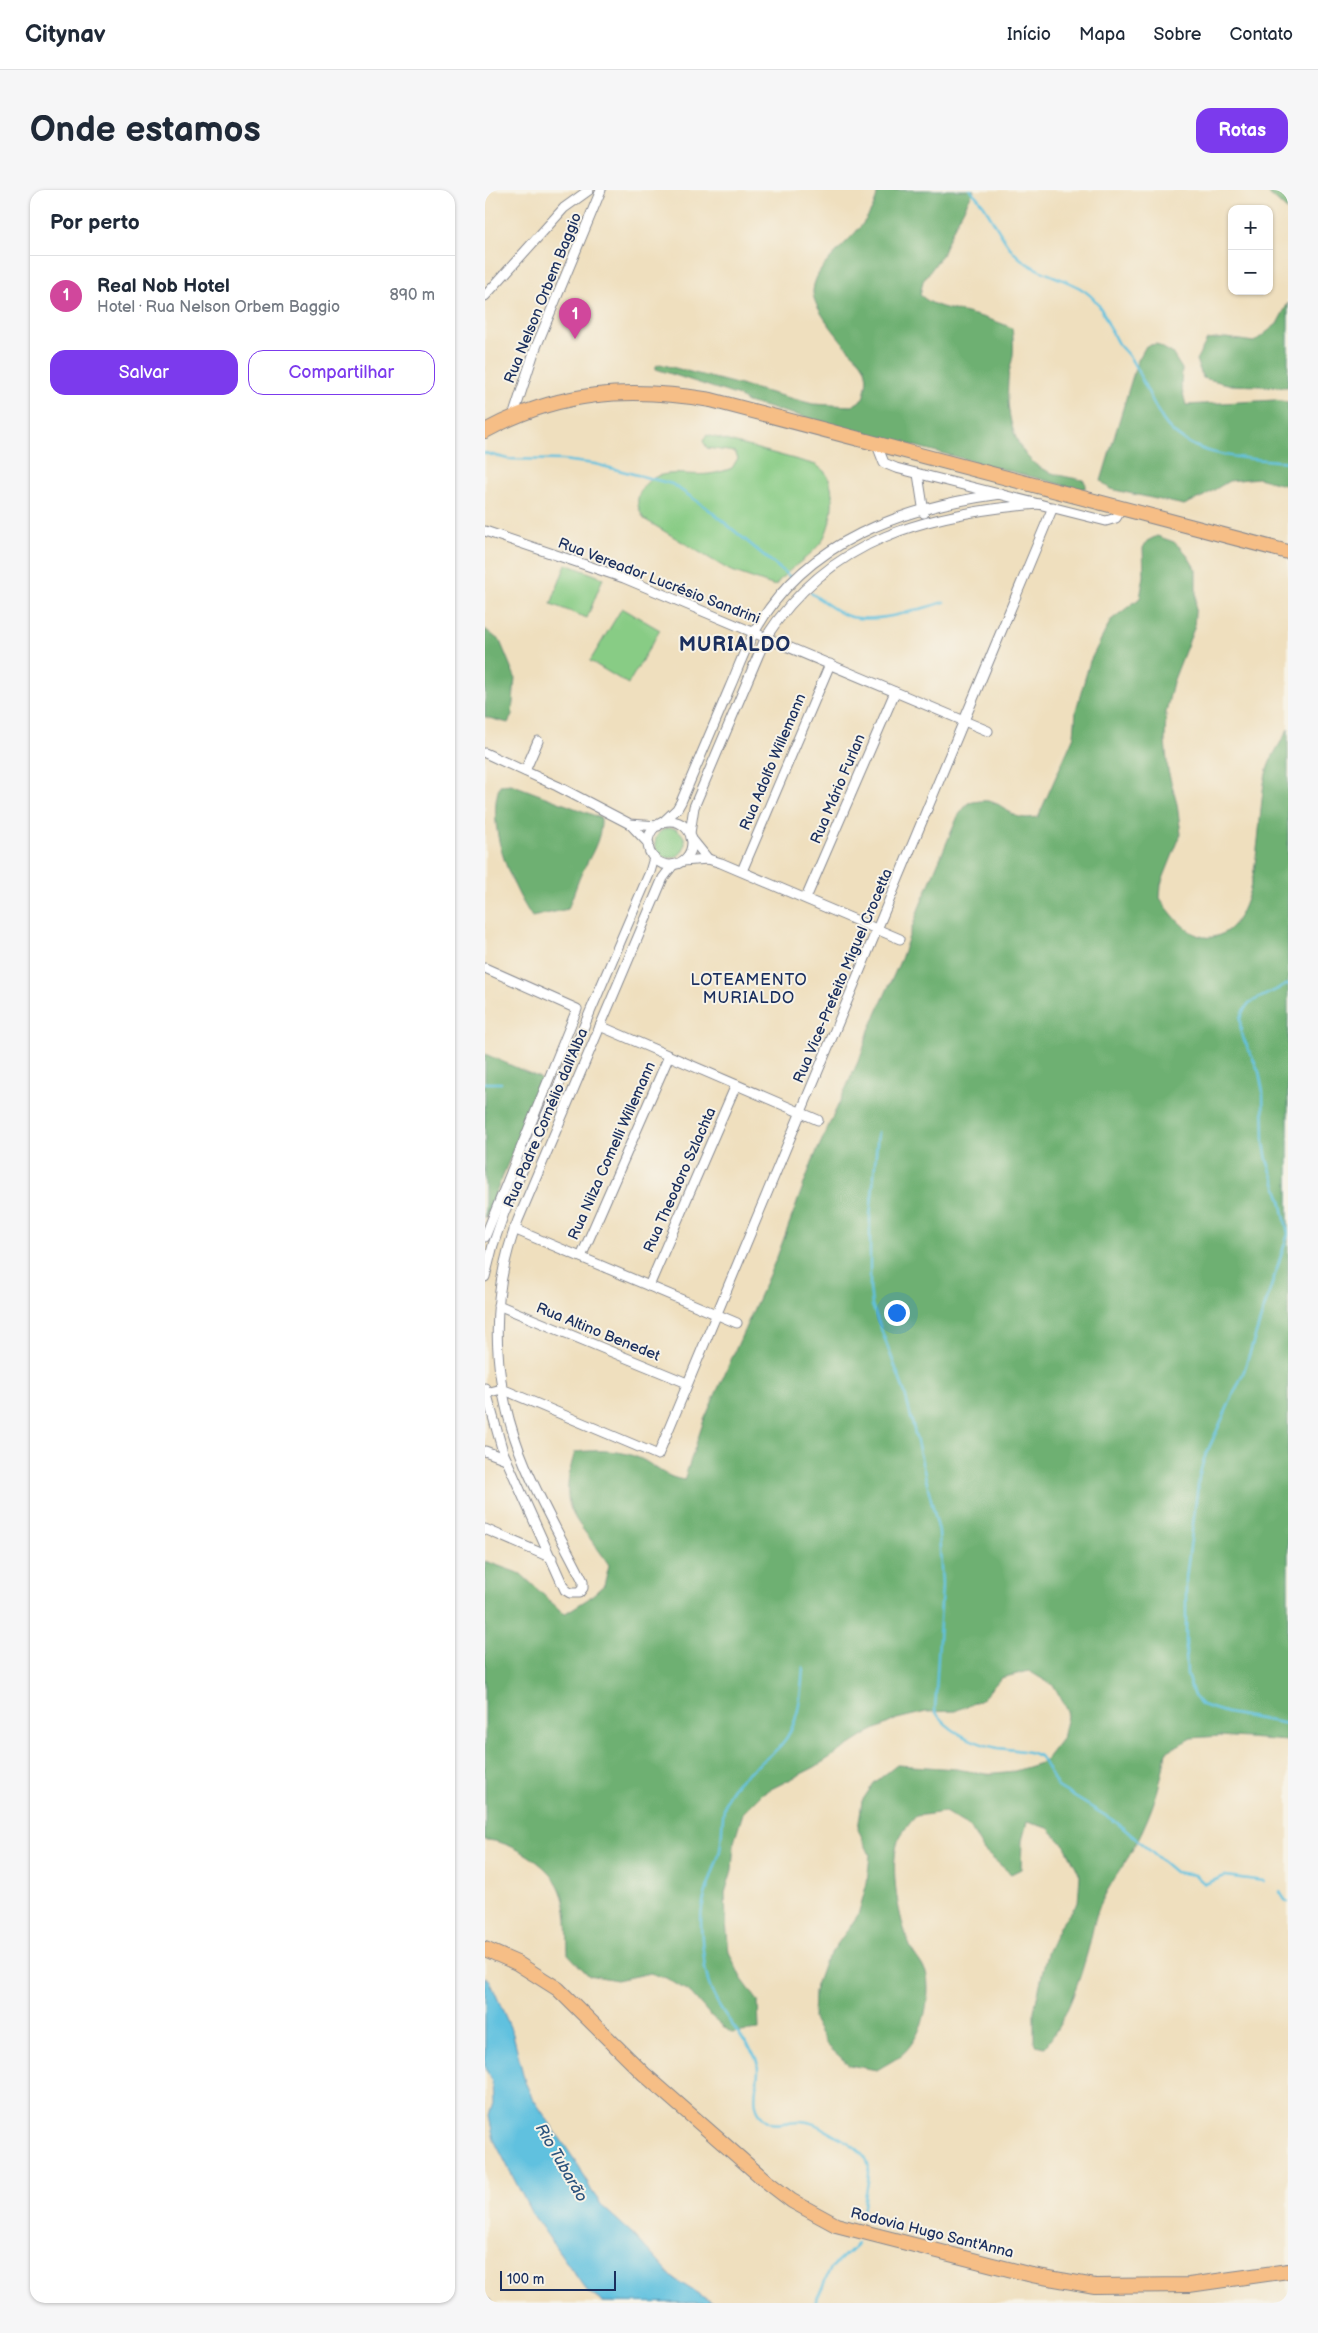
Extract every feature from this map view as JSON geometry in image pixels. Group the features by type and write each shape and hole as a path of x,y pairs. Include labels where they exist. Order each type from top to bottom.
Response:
{"main road":[{"path":"485,431 513,417 565,399 619,392 655,393 711,400 1288,552"},
{"name":"Rodovia Hugo Sant'Anna","path":"485,1950 517,1963 558,1989 644,2074 767,2181 792,2200 836,2225 1032,2275 1095,2286 1189,2285 1288,2272"}],"street":[{"path":"485,296 581,190"},
{"path":"564,208 589,190"},
{"name":"Rua Nelson Orbem Baggio","path":"513,417 534,352 601,190"},
{"path":"877,445 881,458 889,466 918,474 1107,521 1116,518 1122,508"},
{"path":"918,474 926,521"},
{"path":"649,844 651,834 677,809 681,802 754,632 782,593 833,549 860,533 923,509 1001,494"},
{"path":"683,861 690,853 694,807 766,637 791,603 834,564 883,536 926,521 974,510 1039,504"},
{"name":"Rua Vice-Prefeito Miguel Crocetta","path":"502,1390 658,1455 1053,507"},
{"name":"Rua Vereador Lucrésio Sandrini","path":"485,531 606,572 988,731"},
{"name":"Rua Adolfo Willemann","path":"742,871 830,664"},
{"name":"Rua Mário Furlan","path":"806,898 895,692"},
{"path":"525,771 538,741"},
{"path":"485,753 630,824 649,844 654,858 663,864 673,865 683,861 708,859 742,871 900,939"},
{"path":"630,824 678,823 708,859"},
{"name":"Rua Padre Cornélio dall'Alba","path":"485,1277 504,1213 650,872 654,858"},
{"name":"Rua Padre Cornélio dall'Alba","path":"485,1391 506,1459 565,1590 570,1594 579,1593 583,1588 583,1581 524,1464 510,1424 502,1390 497,1350 498,1305 504,1265 514,1229 663,878 673,865"},
{"path":"485,968 577,1009 485,1237"},
{"path":"600,1026 819,1120"},
{"name":"Rua Nilza Comelli Willemann","path":"581,1257 669,1056"},
{"name":"Rua Theodoro Szlachta","path":"649,1286 736,1085"},
{"path":"514,1229 737,1323"},
{"name":"Rua Altino Benedet","path":"498,1305 687,1383"},
{"path":"485,1391 502,1390"},
{"path":"485,1451 506,1459"},
{"path":"485,1529 552,1558"}],"green space":[{"path":"878,190 974,190 952,231 942,255 923,281 920,295 936,305 1001,323 1012,328 1013,352 1008,378 1008,404 1017,440 1022,450 1039,467 1055,474 1083,480 1086,484 1085,488 1078,489 747,402 739,396 656,369 656,366 660,364 813,404 852,406 863,399 867,379 863,366 826,321 817,305 813,291 816,278 823,267 866,220 874,206"},
{"path":"1288,190 1288,211 1266,191"},
{"path":"1288,303 1288,387 1232,385 1203,378 1196,360 1207,340 1226,338 1254,342 1277,324"},
{"path":"1156,344 1172,353 1182,369 1181,386 1186,405 1275,400 1288,402 1288,486 1258,478 1229,481 1184,505 1110,489 1101,481 1137,362 1146,346"},
{"path":"707,435 816,465 827,475 832,492 832,512 827,531 818,546 775,586 729,570 644,519 640,512 638,505 639,494 647,482 655,477 672,474 709,474 732,468 738,458 735,452 707,448 703,441"},
{"path":"1157,536 1174,542 1186,553 1196,570 1194,628 1173,682 1166,712 1165,741 1168,771 1177,804 1181,834 1161,884 1160,898 1177,920 1199,936 1217,936 1232,926 1243,910 1255,864 1266,774 1272,757 1288,729 1288,1741 1220,1736 1191,1738 1166,1752 1161,1779 1148,1818 1129,1856 1100,1905 1076,1988 1059,2025 1045,2047 1035,2045 1034,2011 1047,1953 1059,1927 1078,1903 1080,1875 1065,1846 1048,1828 1027,1822 1022,1841 1021,1869 1011,1874 984,1851 970,1827 945,1812 916,1816 903,1831 898,1841 895,1853 895,1880 899,1909 906,1935 927,1976 928,1997 926,2008 914,2040 908,2049 895,2060 877,2070 849,2065 827,2045 813,2019 814,1991 824,1963 858,1915 867,1883 870,1855 858,1829 862,1801 874,1783 897,1765 956,1769 986,1774 1015,1771 1044,1762 1062,1739 1068,1711 1054,1686 1029,1671 1001,1678 981,1700 955,1711 926,1712 897,1719 870,1732 815,1767 763,1793 743,1813 734,1842 732,1870 725,1893 726,1923 729,1952 741,1978 758,2001 759,2030 731,2033 710,2015 691,1993 666,1978 650,1973 617,1980 588,1975 568,1954 565,1904 555,1880 539,1863 517,1849 506,1844 485,1840 485,1561 521,1574 564,1614 588,1599 604,1585 609,1565 573,1515 569,1503 569,1473 575,1452 602,1451 628,1454 645,1461 668,1475 684,1480 704,1420 777,1257 812,1162 862,1053 869,1030 901,959 919,908 958,816 968,803 986,801 995,803 1020,817 1038,817 1074,736 1076,710 1090,661 1111,620 1140,598 1144,576 1143,548 1147,541"},
{"path":"566,564 603,578 587,618 551,604"},
{"path":"622,608 660,630 628,684 590,661"},
{"path":"485,629 500,641 515,677 512,715 508,723 485,717"},
{"path":"511,784 601,818 597,842 579,879 568,909 532,917 508,871 498,835 496,800 500,785"},
{"path":"670,828 681,832 685,843 681,854 670,858 659,854 655,843 659,832"},
{"path":"485,1054 540,1078 542,1082 485,1218"}],"water":[{"name":"Rio Tubarão","path":"485,1978 490,1981 513,2034 525,2082 532,2097 580,2168 591,2190 603,2207 635,2236 673,2278 713,2303 602,2302 586,2290 531,2212 494,2140 489,2116 493,2104 492,2082 485,2067"}],"waterway":[{"path":"970,190 984,206 1006,243 1021,259 1030,266 1081,289 1098,304 1117,342 1135,367 1163,420 1174,433 1203,449 1220,454 1288,462"},
{"path":"485,453 508,459 562,460 595,464 672,484 707,508 790,577"},
{"path":"811,593 841,613 851,617 862,618 898,615 944,602"},
{"path":"1288,984 1249,1003 1240,1019 1241,1033 1259,1072 1263,1092 1264,1143 1267,1160 1281,1200 1288,1234 1244,1371 1204,1459 1199,1477 1186,1578 1187,1675 1194,1696 1202,1705 1227,1713 1288,1724"},
{"path":"485,1083 501,1083"},
{"path":"878,1132 870,1217 870,1288 872,1305 905,1393 939,1532 942,1585 935,1711 946,1725 971,1740 989,1746 1026,1752 1041,1757 1058,1787 1116,1822 1175,1872 1195,1875 1205,1884 1225,1876 1264,1881"},
{"path":"803,1667 796,1718 787,1737 774,1752 738,1782 725,1803 720,1850 705,1893 702,1908 702,1946 707,1978 714,1997 755,2056 758,2065 755,2099 761,2115 772,2123 801,2121 815,2124 851,2144 861,2152 867,2160 869,2168 863,2216"},
{"path":"1280,1892 1288,1902"},
{"path":"815,2303 831,2268 857,2244"}],"place":[{"name":"Real Nob Hotel","path":"575,339"}],"district":[{"name":"MURIALDO","path":"735,645"},
{"name":"LOTEAMENTO MURIALDO","path":"749,989"}]}
